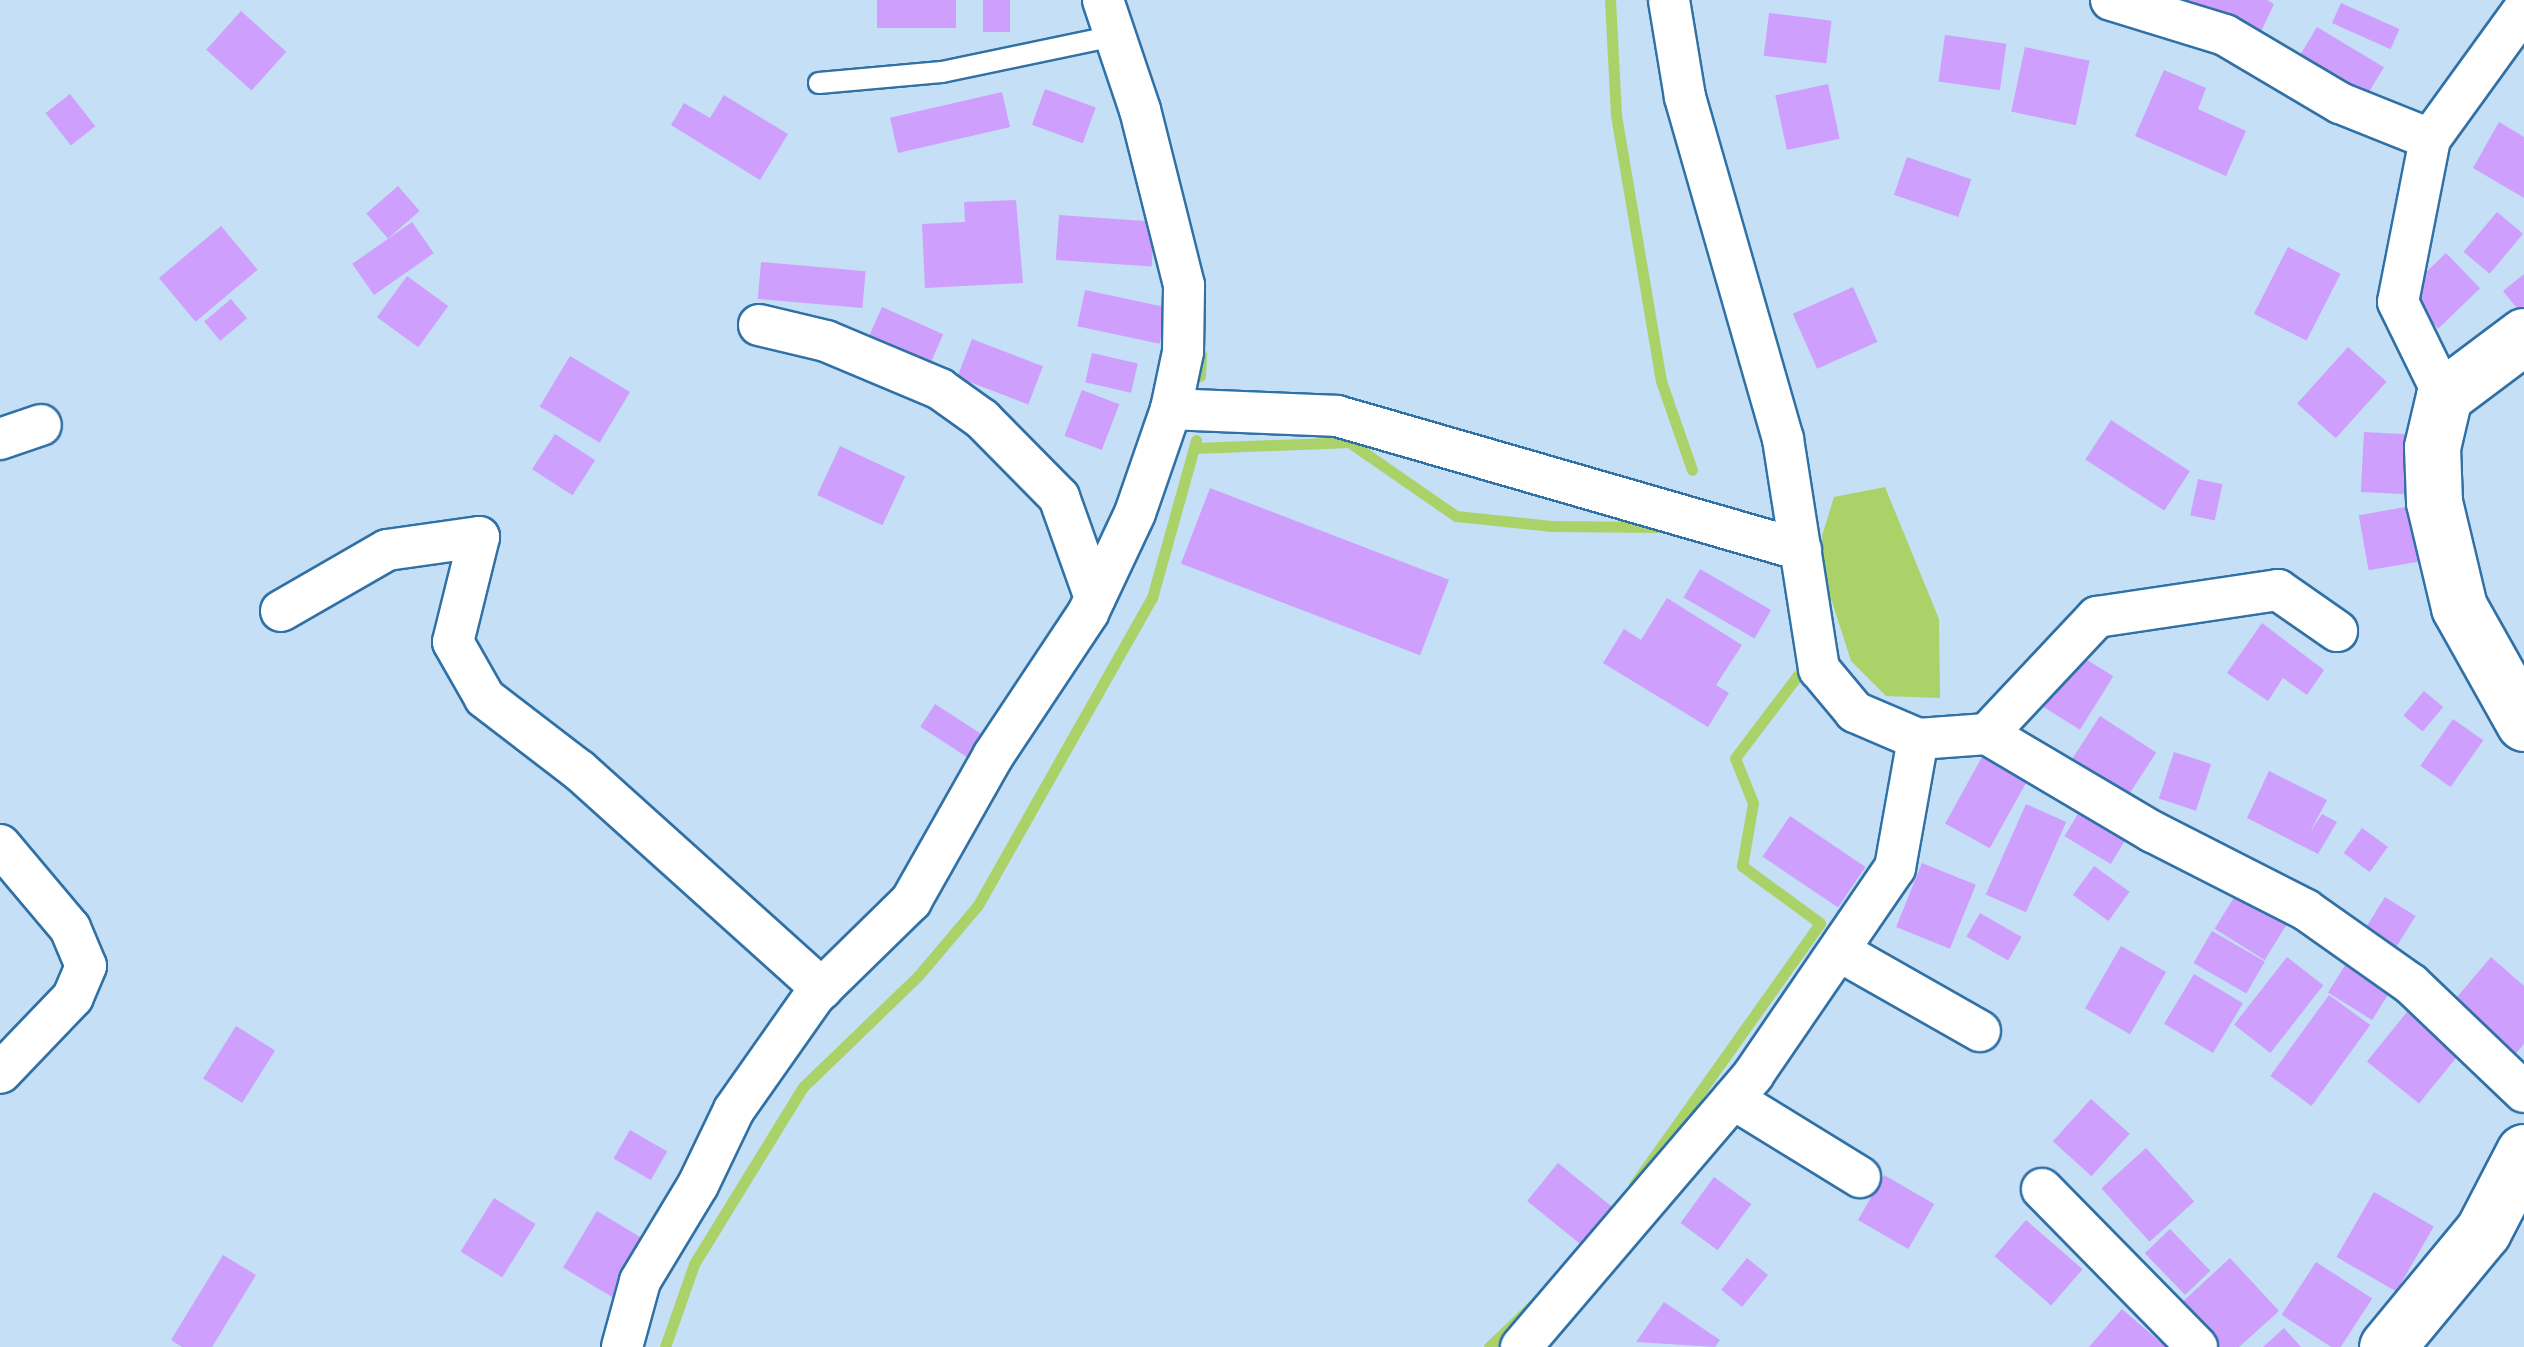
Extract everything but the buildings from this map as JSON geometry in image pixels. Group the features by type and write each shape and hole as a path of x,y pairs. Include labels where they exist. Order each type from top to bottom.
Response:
{"street":[{"path":"1668,0 1685,97 1783,440 1819,670 1855,712 1918,739 1987,734 2153,832 2306,910 2411,984 2524,1092"},
{"path":"2111,0 2225,36 2340,103 2430,139"},
{"path":"2524,10 2430,139 2398,302 2444,396 2432,447 2434,502 2459,607 2524,723"},
{"path":"622,1347 640,1282 698,1186 734,1110 822,989 911,901 993,756 1095,598 1135,513 1171,409 1183,352 1184,285 1109,18"},
{"path":"758,325 826,341 940,389 982,419 1059,497 1095,598"},
{"path":"2444,396 2524,336"},
{"path":"1171,409 1337,416 1801,550"},
{"path":"0,439 41,425"},
{"path":"281,611 387,550 479,537 453,642 486,698 579,770 822,989"},
{"path":"1987,734 2097,617 2278,590 2337,630"},
{"path":"1521,1347 1732,1099 1896,868 1918,739"},
{"path":"0,845 70,928 86,966 73,997 0,1073"},
{"path":"1838,951 1980,1030"},
{"path":"1732,1099 1860,1178"},
{"path":"2386,1347 2483,1230 2524,1152"},
{"path":"2042,1189 2197,1347"}],"lane":[{"path":"819,83 942,72 1109,18"}],"shaded area":[{"path":"1885,487 1939,619 1940,698 1886,696 1851,661 1826,583 1822,536 1834,497"}],"waterway":[{"path":"1610,0 1616,115 1661,381 1692,470"},
{"path":"1200,376 1201,354"},
{"path":"665,1347 694,1264 803,1087 918,976 978,905 1152,598 1196,440"},
{"path":"1196,448 1349,442 1456,516 1551,526 1664,527"},
{"path":"1634,1185 1820,923 1742,866 1753,803 1735,758 1798,675"},
{"path":"1489,1347 1536,1302"}]}
